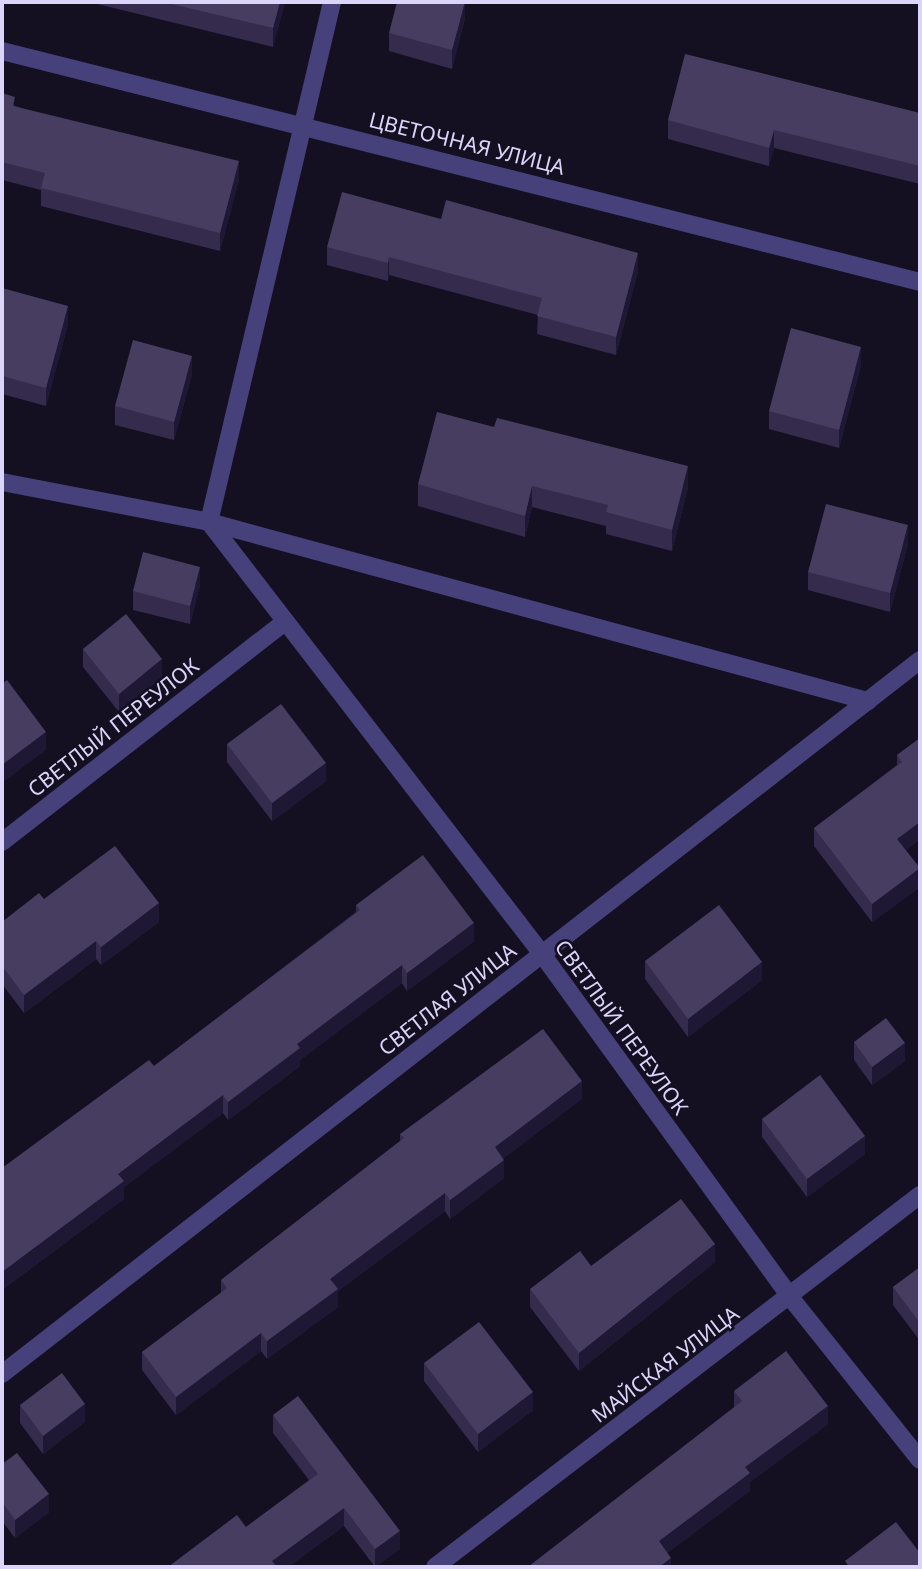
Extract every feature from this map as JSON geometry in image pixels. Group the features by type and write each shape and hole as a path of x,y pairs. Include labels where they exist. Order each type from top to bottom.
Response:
{"street":[{"path":"209,522 306,125 332,2"},
{"name":"ЦВЕТОЧНАЯ УЛИЦА","path":"2,51 306,125 920,282"},
{"path":"2,482 209,522 868,701"},
{"name":"СВЕТЛЫЙ ПЕРЕУЛОК","path":"209,522 542,954 789,1297 920,1460"},
{"name":"СВЕТЛЫЙ ПЕРЕУЛОК","path":"2,842 285,622"},
{"name":"СВЕТЛАЯ УЛИЦА","path":"2,1374 920,660"},
{"name":"МАЙСКАЯ УЛИЦА","path":"435,1567 920,1195"}],"building":[{"path":"163,2 280,2 273,28"},
{"path":"397,2 465,2 452,50 389,33"},
{"path":"685,54 920,113 920,166 774,130 769,148 668,120"},
{"path":"2,93 15,97 13,106 239,161 220,233 41,188 45,173 2,162"},
{"path":"342,192 441,219 446,200 638,253 616,337 537,316 542,298 389,257 388,263 327,247"},
{"path":"2,288 68,306 46,388 2,376"},
{"path":"791,328 861,347 839,430 769,411"},
{"path":"133,340 192,356 174,422 115,406"},
{"path":"437,412 494,427 497,418 688,466 672,530 606,512 608,505 532,486 525,516 418,484"},
{"path":"826,504 908,525 890,593 808,572"},
{"path":"143,552 200,567 190,606 133,591"},
{"path":"126,614 162,659 119,694 83,649"},
{"path":"7,680 46,732 2,765 2,684"},
{"path":"281,704 326,763 272,803 227,744"},
{"path":"920,738 920,822 897,839 920,868 872,904 814,828 902,762 897,755"},
{"path":"115,846 159,903 101,947 96,941 24,995 2,966 2,922 39,893 44,899"},
{"path":"423,855 474,923 407,973 402,965 297,1044 300,1048 228,1102 223,1095 118,1174 124,1181 2,1272 2,1168 149,1060 154,1066 360,910 356,905"},
{"path":"719,905 762,962 688,1019 645,961"},
{"path":"886,1018 905,1043 872,1067 854,1042"},
{"path":"543,1029 582,1081 495,1147 504,1160 450,1200 445,1193 330,1279 338,1289 267,1341 261,1333 176,1397 142,1352 227,1288 221,1280 404,1138 400,1134"},
{"path":"820,1075 865,1136 807,1179 762,1119"},
{"path":"681,1199 715,1244 579,1353 530,1289 580,1251 591,1266"},
{"path":"920,1267 920,1323 893,1287"},
{"path":"479,1322 533,1392 478,1434 424,1363"},
{"path":"786,1351 828,1406 745,1467 750,1473 659,1541 671,1558 659,1567 528,1567 742,1401 734,1391"},
{"path":"62,1373 85,1404 43,1436 20,1405"},
{"path":"298,1396 400,1531 375,1549 344,1508 272,1561 277,1567 168,1567 237,1515 246,1527 318,1474 273,1415"},
{"path":"17,1453 49,1494 15,1520 2,1502 2,1464"},
{"path":"896,1522 920,1553 920,1567 849,1567 845,1561"}]}
